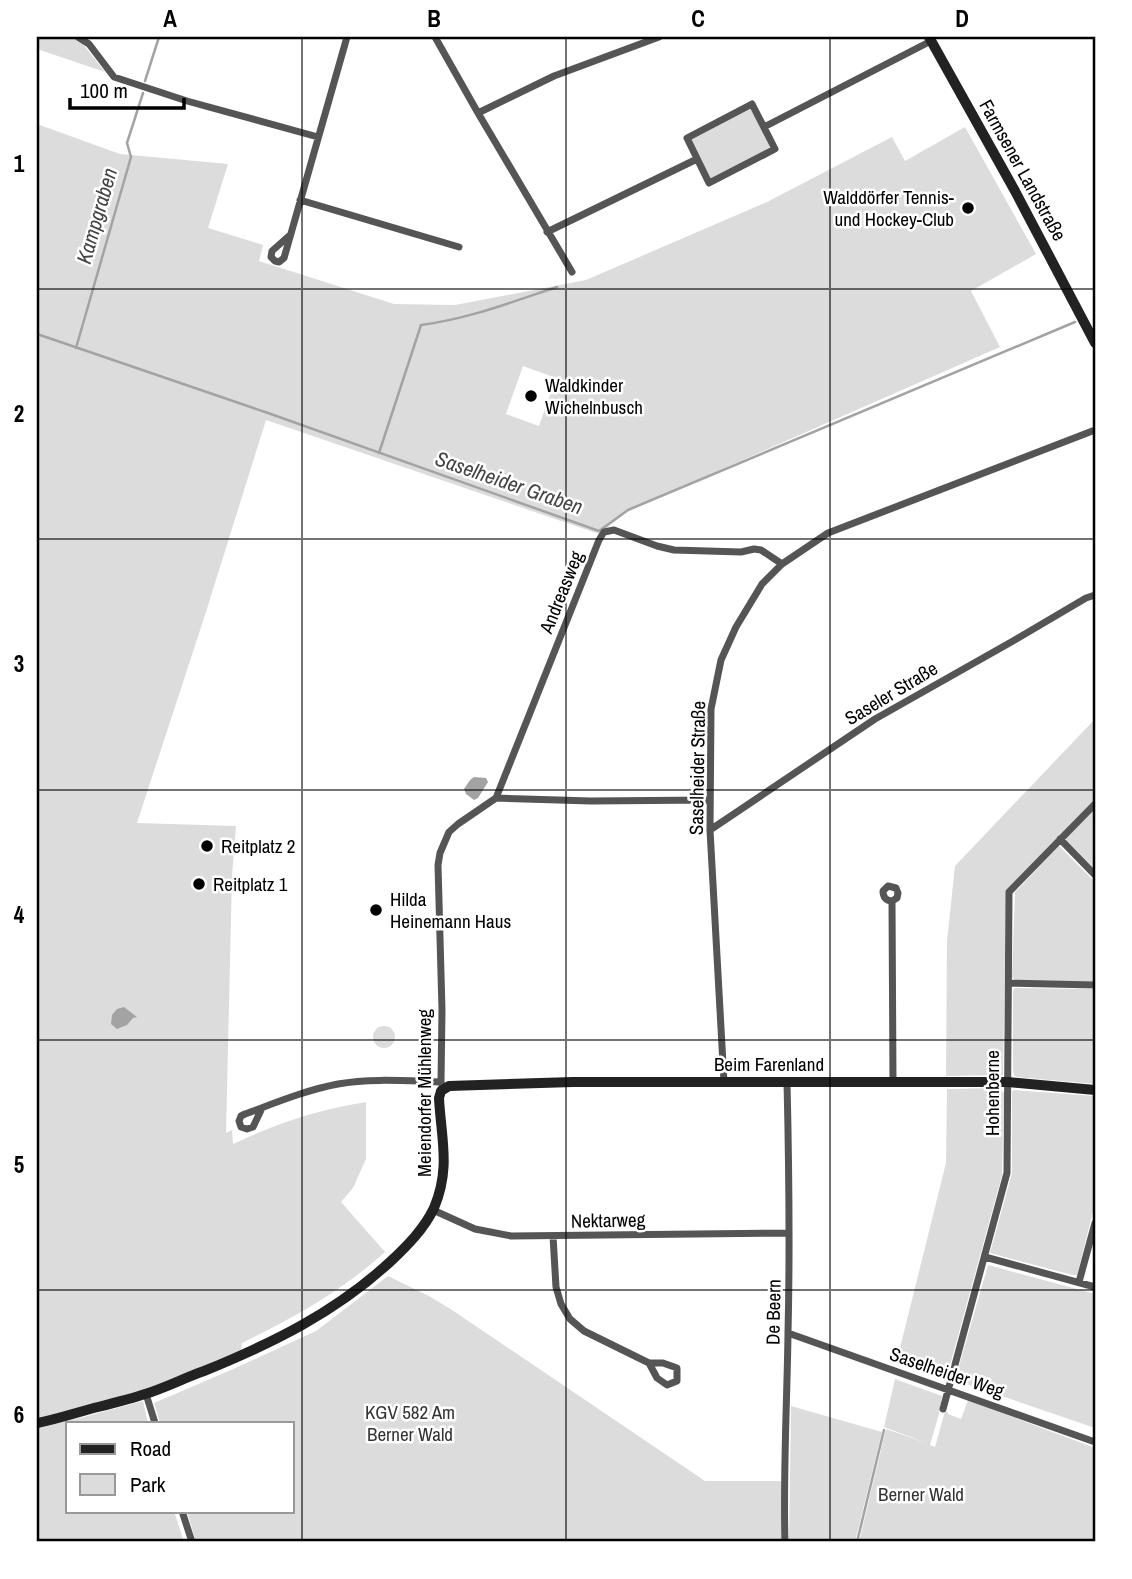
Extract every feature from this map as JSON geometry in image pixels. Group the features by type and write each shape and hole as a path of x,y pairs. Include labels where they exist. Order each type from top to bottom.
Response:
{"street":[{"path":"78,37 89,44 114,77 187,101 318,137"},
{"path":"290,236 347,37"},
{"path":"435,37 572,272"},
{"path":"478,113 554,76 659,37"},
{"path":"764,127 930,39"},
{"name":"Farmsener Landstraße","path":"930,39 1015,191 1095,343"},
{"path":"752,104 764,127 775,149 709,183 687,138 752,104"},
{"path":"547,232 697,159"},
{"path":"300,200 459,247"},
{"name":"Saselheider Straße","path":"724,1082 710,830 711,709 721,660 736,627 762,584 782,564 828,533 1095,430"},
{"name":"Andreasweg","path":"496,798 604,532 614,530 674,550 761,550 782,564"},
{"name":"Saseler Straße","path":"710,830 875,719 1095,595"},
{"path":"496,798 591,801 710,800"},
{"name":"Meiendorfer Mühlenweg","path":"37,1423 146,1394 275,1340 318,1317 352,1293 414,1237 433,1210 443,1170 443,1131 439,1101 442,1086 438,865 440,853 449,832 496,798"},
{"name":"Hohenberne","path":"943,1409 1007,1173 1009,892 1095,804"},
{"path":"1060,839 1095,875"},
{"path":"892,901 893,1082"},
{"path":"1009,983 1095,985"},
{"path":"262,1108 318,1088 344,1083 399,1081 442,1086"},
{"name":"Beim Farenland","path":"442,1086 573,1082 1008,1082 1095,1090"},
{"name":"De Beern","path":"785,1542 783,1492 789,1233 787,1082"},
{"name":"Nektarweg","path":"433,1210 475,1229 511,1236 789,1233"},
{"path":"1079,1282 1095,1223"},
{"path":"553,1236 556,1287 561,1304 570,1319 584,1331 649,1363"},
{"path":"985,1257 1095,1287"},
{"name":"Saselheider Weg","path":"788,1333 1095,1442"},
{"path":"146,1394 155,1422"},
{"path":"182,1512 192,1542"}],"green space":[{"path":"37,37 79,39 105,72 37,49"},
{"path":"752,106 773,149 710,181 688,138"},
{"path":"37,124 120,154 228,164 208,228 263,245 259,261 394,304 455,305 586,280 767,202 892,137 905,161 965,127 1036,254 971,291 1000,347 628,511 599,534 266,420 137,823 236,826 232,876 226,1133 232,1130 233,1144 298,1118 366,1102 366,1159 353,1188 341,1202 385,1252 316,1303 242,1343 241,1350 162,1383 91,1406 37,1418","holes":["523,366 556,378 539,426 506,414"]},
{"path":"1095,719 1095,799 1006,890 1003,1075 946,1076 947,941 955,866"},
{"path":"1095,809 1095,869 1065,839"},
{"path":"1059,846 1095,882 1095,983 1015,980 1012,977 1015,892"},
{"path":"1015,988 1095,989 1095,1084 1014,1075"},
{"path":"384,1026 394,1033 395,1037 388,1047 384,1048 374,1041 373,1037 380,1027"},
{"path":"1000,1088 1004,1093 1002,1175 946,1380 900,1365 897,1360 946,1163 947,1089"},
{"path":"1014,1090 1095,1096 1095,1204 1077,1275 990,1253 1012,1173"},
{"path":"988,1265 1095,1294 1095,1428 955,1380"},
{"name":"KGV 582 Am Berner Wald","path":"388,1276 452,1310 705,1481 782,1481 782,1542 196,1542 187,1512 294,1512 294,1422 160,1422 154,1403 316,1331"},
{"name":"Berner Wald","path":"895,1379 942,1396 930,1445 935,1447 945,1411 961,1419 968,1400 1095,1448 1095,1542 859,1542 886,1429 929,1444 884,1427"},
{"path":"143,1401 148,1422 66,1422 66,1512 174,1512 184,1542 37,1542 37,1427"},
{"path":"791,1406 882,1432 855,1542 789,1542"}],"shaded area":[{"path":"474,777 486,778 488,782 474,800 464,789"},
{"path":"124,1007 137,1017 117,1029 111,1024 112,1015 117,1009"}],"waterway":[{"name":"Kampgraben","path":"145,81 159,37"},
{"name":"Kampgraben","path":"76,348 131,157 127,143 143,93"},
{"path":"379,453 421,325 473,314 557,287"},
{"name":"Saselheider Graben","path":"37,334 599,531 628,510 1075,322"},
{"path":"857,1542 884,1430"}],"place":[{"name":"Walddörfer Tennis- und Hockey-Club","path":"968,208"},
{"name":"Waldkinder Wichelnbusch","path":"531,396"},
{"name":"Reitplatz 2","path":"207,846"},
{"name":"Reitplatz 1","path":"199,884"},
{"name":"Hilda Heinemann Haus","path":"376,910"}]}
